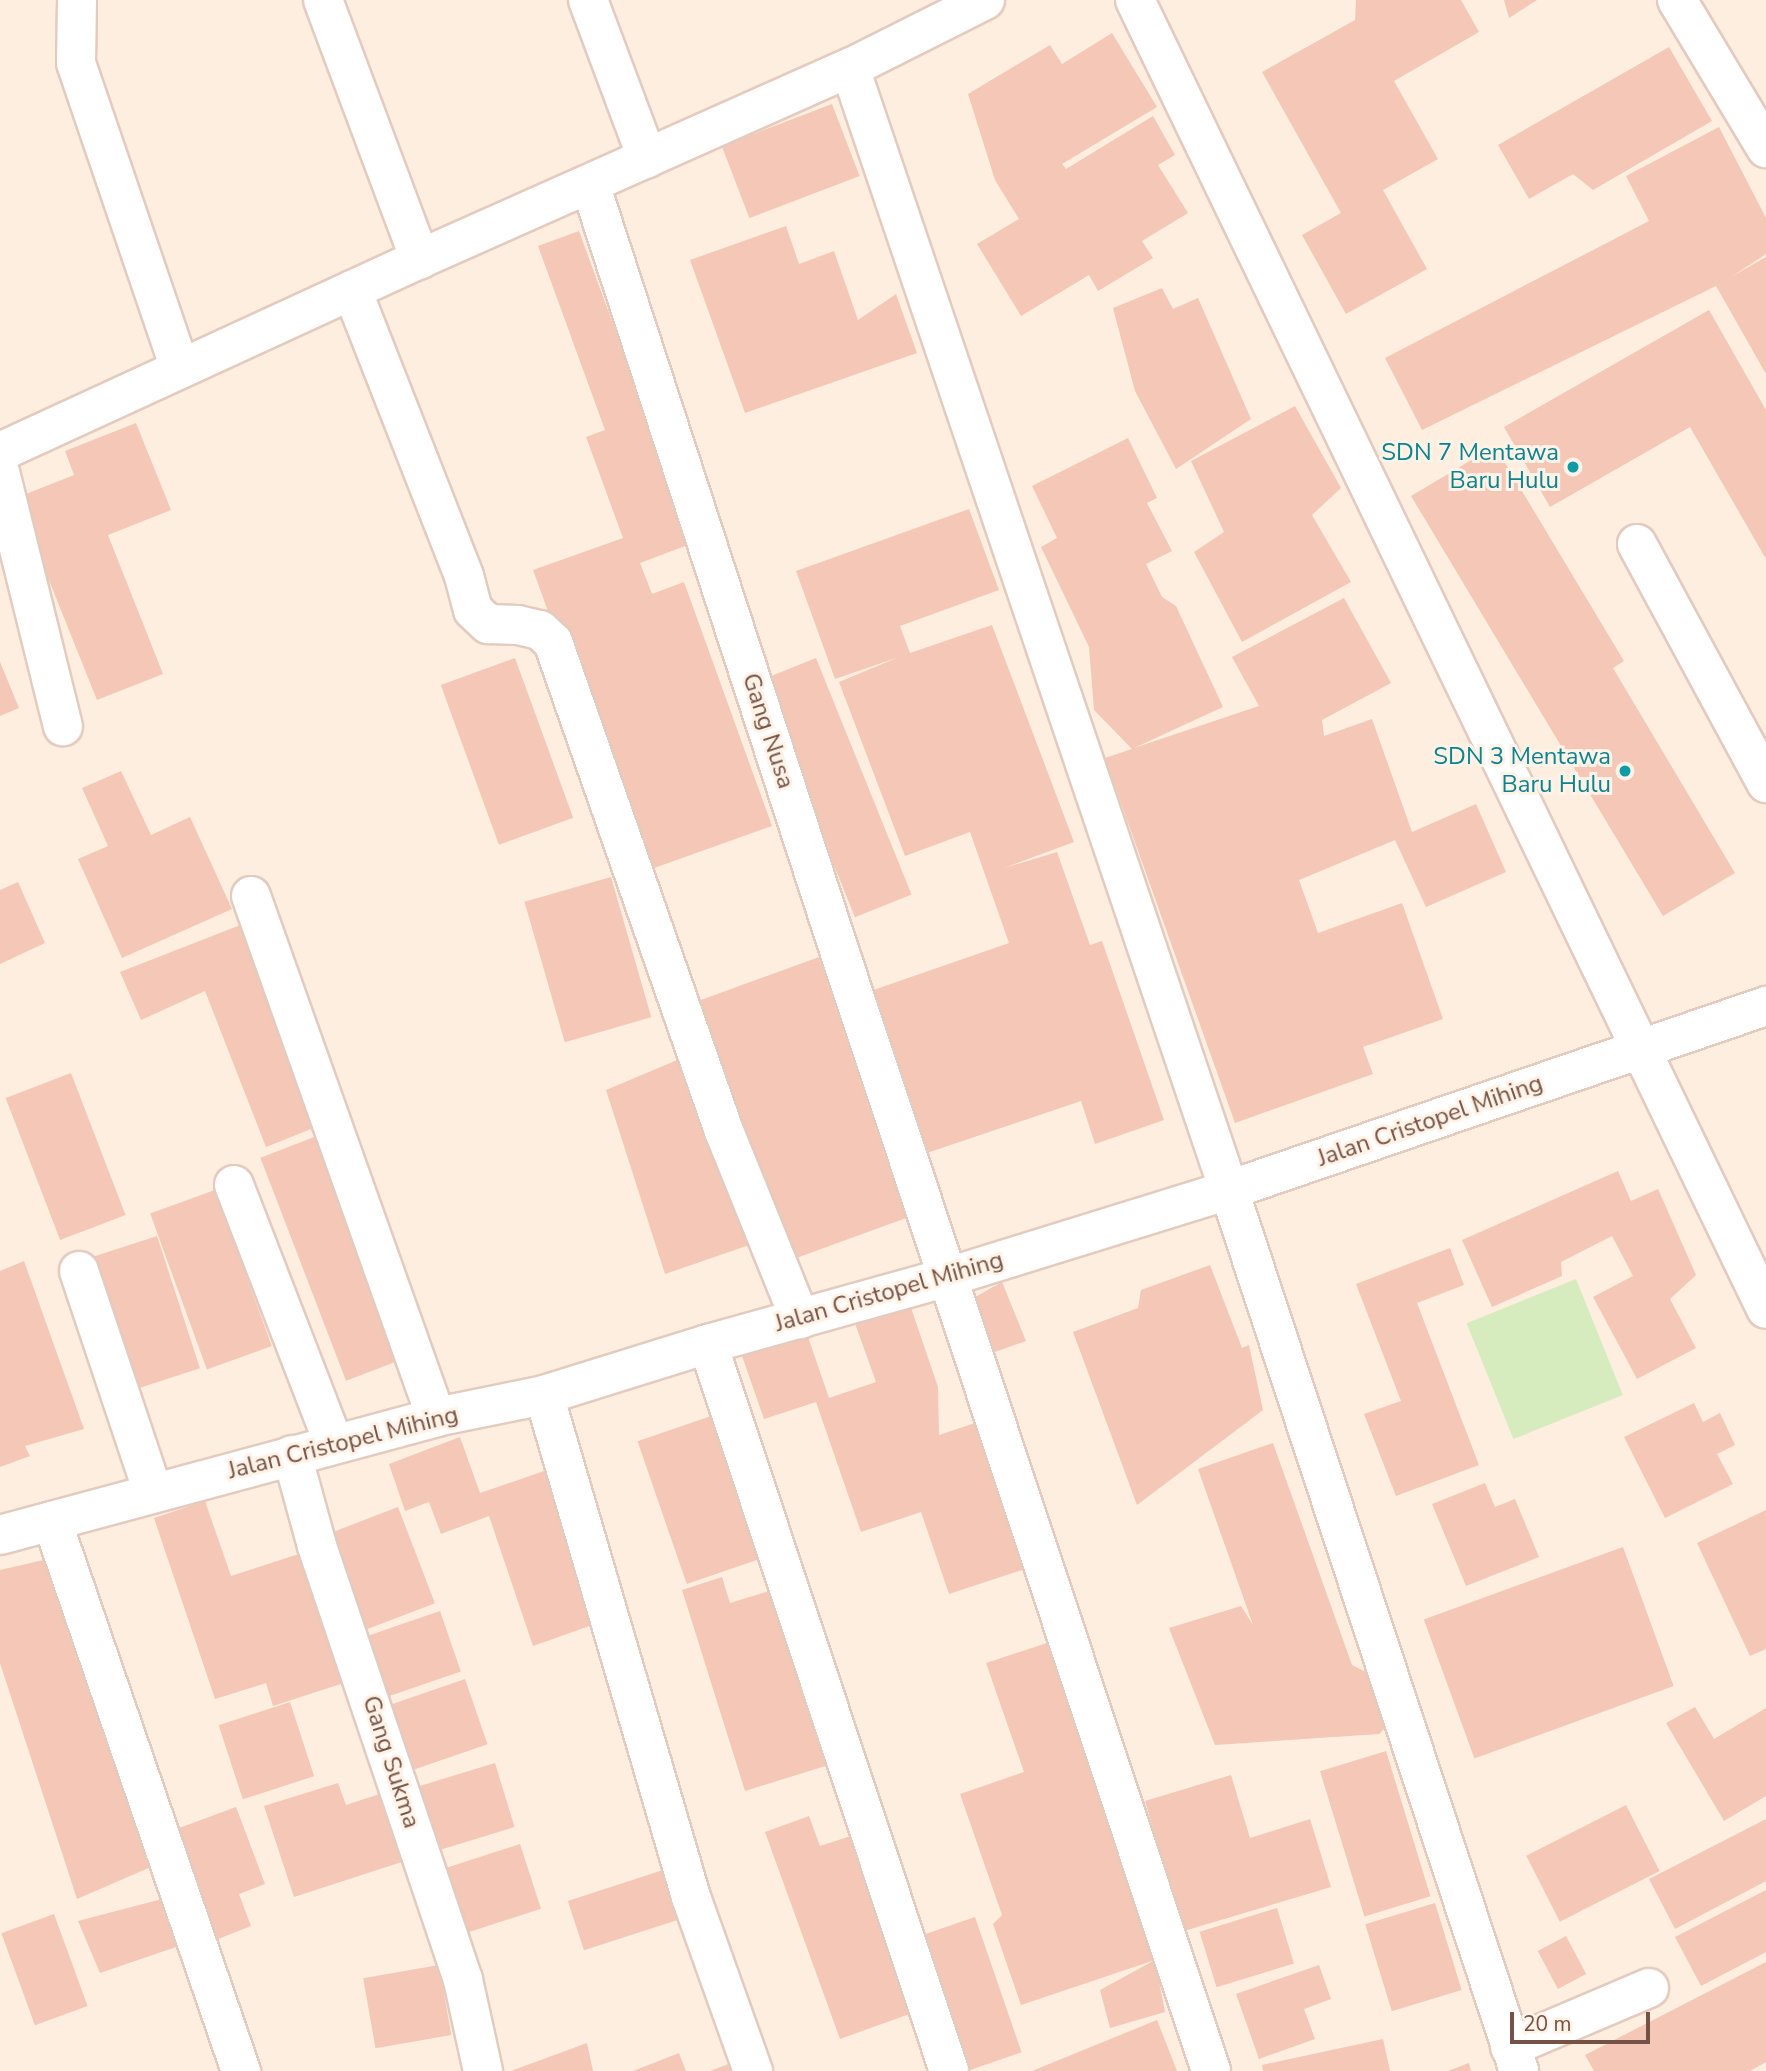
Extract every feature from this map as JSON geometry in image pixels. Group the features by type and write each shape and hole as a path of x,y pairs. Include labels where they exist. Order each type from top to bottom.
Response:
{"street":[{"path":"77,0 76,63 180,369"},
{"path":"323,0 420,259"},
{"path":"588,0 647,159"},
{"path":"0,452 420,259 850,68 935,12 985,0"},
{"path":"1135,0 1766,1309"},
{"path":"1677,0 1766,148"},
{"path":"850,68 1229,1190 1514,2059 1649,1988"},
{"name":"Gang Nusa","path":"590,184 1211,2071"},
{"path":"352,290 464,576 473,610 488,624 518,625 540,630 553,642 724,1131 800,1319"},
{"path":"0,472 63,726"},
{"path":"1637,544 1766,783"},
{"path":"251,896 436,1417"},
{"name":"Jalan Cristopel Mihing","path":"0,1535 436,1417 544,1395 708,1344 948,1277 1229,1190 1766,1006"},
{"path":"234,1185 334,1444"},
{"path":"79,1271 153,1492"},
{"path":"708,1344 949,2071"},
{"path":"544,1395 691,1897 753,2071"},
{"name":"Gang Sukma","path":"292,1455 317,1546 463,1980 483,2071"},
{"path":"52,1521 241,2071"}],"green space":[{"path":"1576,1279 1623,1395 1513,1439 1467,1323"}],"building":[{"path":"1356,0 1461,0 1479,32 1394,81 1438,159 1383,190 1427,269 1346,314 1302,235 1341,213 1262,72 1355,20"},
{"path":"1504,0 1537,0 1509,18"},
{"path":"1112,33 1157,107 1062,164 1066,169 1153,116 1175,155 1158,165 1188,213 1142,241 1153,258 1098,291 1089,275 1021,316 977,244 1019,219 995,180 968,94 1050,45 1062,64"},
{"path":"1669,47 1712,121 1593,190 1573,174 1529,199 1498,145"},
{"path":"832,104 860,176 749,218 722,146"},
{"path":"1719,127 1766,218 1766,254 1731,277 1766,257 1766,374 1716,286 1422,430 1385,358 1649,221 1626,176"},
{"path":"786,226 799,264 834,251 858,320 896,294 917,353 745,413 690,260"},
{"path":"579,231 693,543 640,563 652,594 684,582 772,826 643,872 533,570 623,538 586,437 605,430 538,246"},
{"path":"1162,288 1173,309 1198,298 1251,419 1176,469 1135,391 1113,308"},
{"name":"SDN 7 Mentawa Baru Hulu","path":"1709,310 1766,410 1766,559 1690,427 1550,507 1504,427"},
{"path":"1295,406 1341,488 1312,515 1351,582 1242,642 1194,552 1224,532 1191,461"},
{"path":"136,423 171,510 108,535 163,674 97,700 16,498 74,475 65,451"},
{"path":"1128,438 1157,498 1147,503 1172,551 1146,564 1162,597 1176,606 1223,707 1134,748 1259,706 1232,657 1344,598 1391,683 1322,720 1324,736 1372,719 1412,832 1476,804 1506,872 1426,907 1395,840 1299,880 1318,933 1402,903 1443,1019 1363,1047 1373,1074 1235,1123 1105,758 1132,749 1094,710 1089,647 1041,547 1057,538 1032,486"},
{"name":"SDN 3 Mentawa Baru Hulu","path":"1495,446 1624,661 1613,668 1735,873 1663,916 1411,496"},
{"path":"969,509 999,590 900,626 910,653 992,625 1074,842 1004,868 1057,852 1090,945 1102,941 1164,1120 1095,1144 1081,1101 918,1156 862,994 1009,943 970,832 905,856 839,682 899,657 835,679 796,571"},
{"path":"515,658 573,818 499,845 441,685"},
{"path":"816,658 912,894 855,917 759,681"},
{"path":"0,662 19,708 0,716"},
{"path":"121,771 151,835 190,817 232,909 122,958 78,859 108,846 82,788"},
{"path":"611,877 651,1017 565,1042 524,902"},
{"path":"18,882 45,943 0,964 0,890"},
{"path":"248,922 316,1127 266,1147 205,991 141,1020 120,972"},
{"path":"819,957 913,1215 788,1261 694,1002"},
{"path":"682,1058 758,1242 665,1274 606,1090"},
{"path":"71,1073 125,1215 60,1240 6,1098"},
{"path":"322,1134 408,1357 346,1381 260,1158"},
{"path":"1618,1171 1631,1201 1658,1189 1696,1275 1670,1299 1696,1348 1637,1379 1593,1297 1633,1276 1612,1236 1561,1262 1562,1276 1492,1307 1462,1240"},
{"path":"215,1190 272,1346 207,1370 150,1214"},
{"path":"157,1236 200,1368 128,1392 85,1259"},
{"path":"1450,1248 1464,1285 1417,1303 1479,1465 1396,1496 1364,1414 1401,1401 1356,1284"},
{"path":"24,1261 84,1429 25,1446 30,1456 0,1467 0,1271"},
{"path":"1210,1265 1242,1348 1249,1345 1263,1410 1137,1505 1073,1332 1138,1308 1141,1290"},
{"path":"1002,1282 1026,1341 992,1353 968,1301"},
{"path":"907,1296 938,1387 939,1435 975,1423 1025,1569 949,1594 921,1512 861,1532 816,1402 764,1419 741,1353 806,1331 829,1398 876,1382 852,1315"},
{"path":"1694,1403 1703,1422 1720,1413 1735,1445 1717,1454 1733,1484 1665,1518 1624,1437"},
{"path":"717,1414 766,1557 687,1584 638,1441"},
{"path":"460,1437 480,1493 544,1471 598,1623 533,1646 489,1516 441,1534 429,1502 405,1511 389,1464"},
{"path":"1273,1443 1352,1665 1372,1675 1388,1725 1379,1734 1215,1745 1169,1628 1241,1606 1253,1625 1198,1469"},
{"path":"1485,1483 1495,1507 1515,1499 1539,1557 1466,1586 1432,1504"},
{"path":"205,1501 231,1576 311,1550 353,1680 273,1706 266,1683 215,1699 154,1518"},
{"path":"398,1507 435,1603 358,1633 321,1536"},
{"path":"1766,1510 1766,1649 1750,1656 1697,1543"},
{"path":"1623,1547 1674,1686 1474,1759 1424,1620"},
{"path":"48,1559 160,1863 77,1899 0,1663 0,1570"},
{"path":"722,1577 730,1603 779,1588 835,1763 745,1791 682,1590"},
{"path":"440,1611 461,1672 388,1697 367,1636"},
{"path":"1047,1643 1155,1960 1021,2005 993,1924 1002,1915 960,1794 1024,1772 986,1663"},
{"path":"465,1679 487,1744 410,1771 387,1706"},
{"path":"290,1702 314,1776 243,1799 219,1725"},
{"path":"1695,1707 1714,1739 1766,1708 1766,1796 1724,1821 1666,1723"},
{"path":"1386,1751 1430,1896 1364,1917 1320,1771"},
{"path":"495,1763 515,1827 430,1853 411,1789"},
{"path":"1231,1775 1250,1838 1310,1819 1331,1887 1184,1931 1145,1801"},
{"path":"338,1783 346,1805 389,1791 411,1859 294,1897 264,1806"},
{"path":"1626,1805 1660,1871 1560,1922 1526,1856"},
{"path":"236,1807 265,1884 239,1894 251,1926 213,1941 171,1831"},
{"path":"809,1816 820,1846 851,1836 915,2012 840,2039 765,1832"},
{"path":"1766,1819 1766,1881 1675,1929 1649,1879"},
{"path":"520,1844 541,1909 455,1936 434,1872"},
{"path":"663,1870 679,1919 584,1950 568,1901"},
{"path":"1766,1890 1766,1952 1701,1986 1675,1937"},
{"path":"162,1899 176,1947 100,1973 78,1921"},
{"path":"1435,1903 1462,1990 1392,2011 1365,1924"},
{"path":"1277,1908 1294,1963 1216,1987 1200,1932"},
{"path":"54,1914 88,2006 35,2025 1,1933"},
{"path":"975,1917 1022,2052 969,2070 922,1935"},
{"path":"1566,1936 1586,1974 1558,1989 1538,1951"},
{"path":"1155,1960 1165,2012 1110,2028 1100,1990"},
{"path":"1766,1962 1766,2062 1750,2071 1594,2071 1585,2055"},
{"path":"439,1965 451,2035 375,2048 363,1978"},
{"path":"1319,1965 1331,1999 1304,2009 1315,2039 1259,2059 1236,1994"},
{"path":"1157,2020 1177,2071 1032,2071"},
{"path":"1383,2039 1390,2071 1263,2071 1262,2065"},
{"path":"587,2043 593,2071 511,2071"},
{"path":"679,2053 686,2071 633,2071"},
{"path":"742,2059 747,2071 710,2071"},
{"path":"1469,2063 1471,2071 1448,2071"}],"place":[{"name":"SDN 7 Mentawa Baru Hulu","path":"1573,467"},
{"name":"SDN 3 Mentawa Baru Hulu","path":"1625,771"}]}
